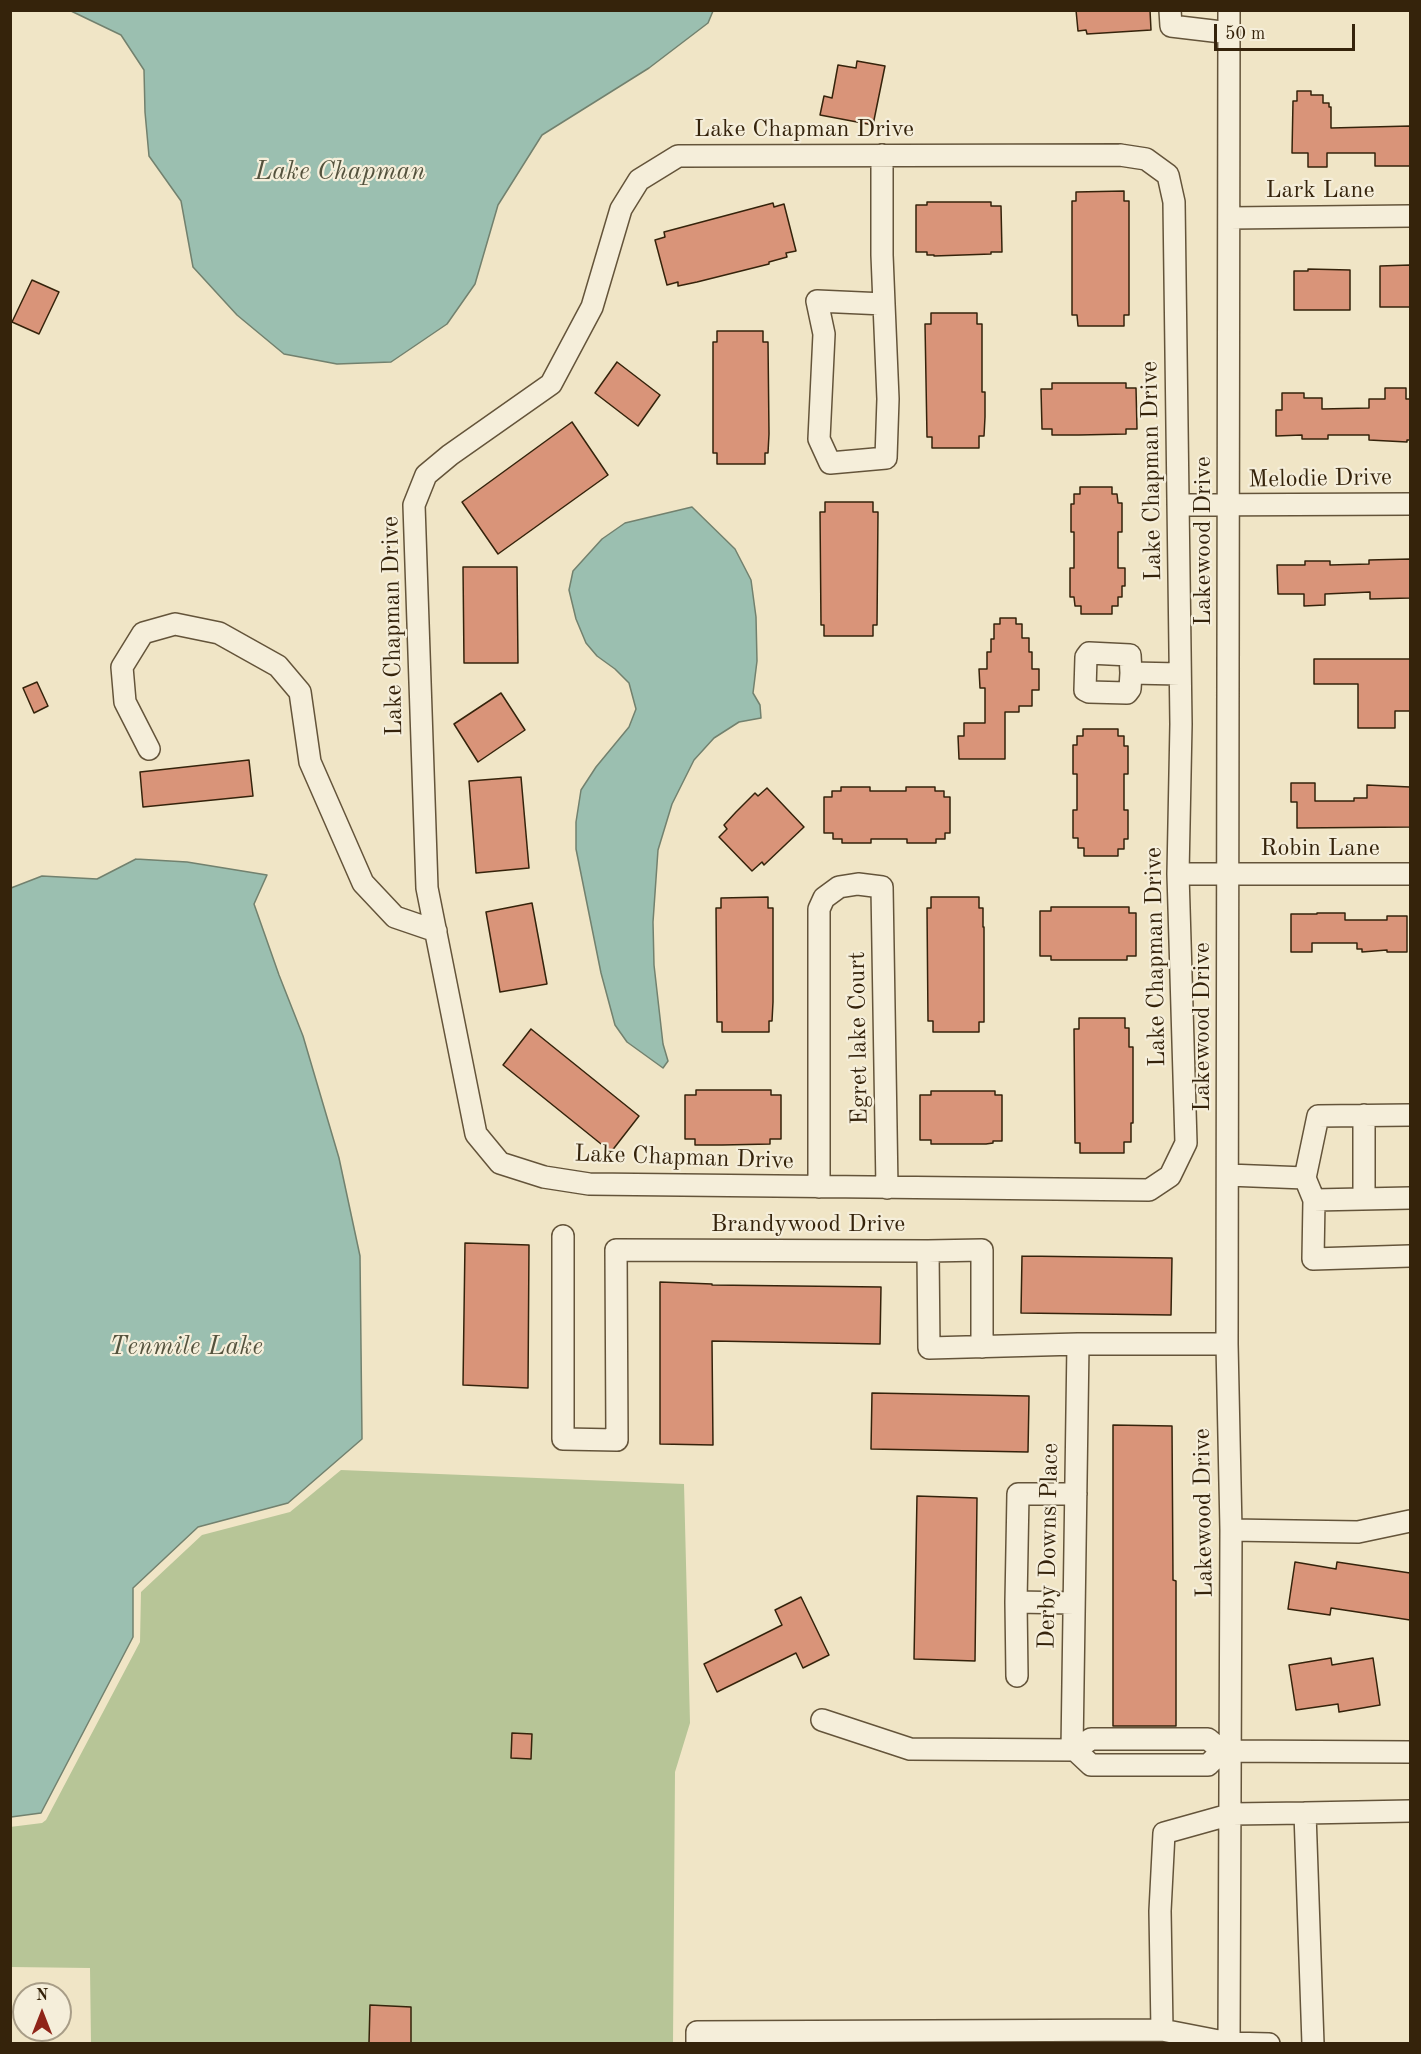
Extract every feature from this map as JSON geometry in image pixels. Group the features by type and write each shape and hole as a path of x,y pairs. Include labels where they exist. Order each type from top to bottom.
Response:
{"street":[{"path":"1170,10 1171,26 1230,33"},
{"name":"Lakewood Drive","path":"1229,2043 1232,1814 1227,1751 1231,1530 1227,1344 1230,10"},
{"name":"Lake Chapman Drive","path":"1120,154 1146,159 1168,175 1174,202 1178,505 1180,674 1178,874 1186,1143 1170,1176 1149,1190 589,1184 544,1177 500,1163 476,1134 427,888 414,505 426,476 450,455 551,384 592,308 621,209 639,180 678,156 1120,154"},
{"path":"882,155 882,255 888,399 886,458 830,463 819,439 824,333 817,301 884,304"},
{"name":"Lark Lane","path":"1230,218 1410,216"},
{"name":"Melodie Drive","path":"1178,505 1410,504"},
{"path":"149,749 125,702 122,667 142,633 175,624 219,633 278,666 300,692 310,762 363,883 395,917 436,931"},
{"path":"1131,673 1180,674"},
{"name":"Robin Lane","path":"1178,874 1410,874"},
{"name":"Egret lake Court","path":"819,1187 821,1082 819,909 824,898 838,887 858,884 882,887 887,1188"},
{"path":"1410,1114 1318,1116 1305,1178 1314,1200 1313,1259 1410,1256"},
{"path":"1364,1115 1364,1199"},
{"path":"1228,1175 1305,1178"},
{"path":"1314,1200 1410,1198"},
{"name":"Brandywood Drive","path":"563,1236 563,1439 617,1440 616,1250 928,1251 929,1348 1078,1344 1227,1344"},
{"path":"928,1251 982,1250 982,1347"},
{"name":"Derby Downs Place","path":"1073,1750 1078,1344"},
{"path":"1017,1676 1018,1494 1076,1494"},
{"path":"1231,1530 1358,1532 1410,1521"},
{"path":"1016,1602 1074,1603"},
{"path":"822,1720 910,1749 1073,1750 1091,1766 1208,1766 1227,1751 1410,1752"},
{"path":"1162,2030 1160,1911 1164,1833 1232,1814 1410,1811"},
{"path":"1305,1813 1313,2043"},
{"path":"697,2043 697,2032 757,2037 1012,2037 1162,2030 1229,2043 1269,2043"}],"shaded area":[{"path":"341,1470 684,1484 690,1723 675,1772 673,2043 91,2043 90,1968 11,1967 10,1827 42,1823 46,1820 140,1642 141,1592 202,1535 290,1512"}],"water":[{"name":"Lake Chapman","path":"71,11 713,11 708,23 649,68 542,135 498,205 475,284 447,324 391,362 337,364 284,354 237,315 193,267 181,201 149,156 144,70 121,35"},
{"path":"692,507 735,549 751,580 756,617 757,661 753,693 760,705 761,718 739,722 714,738 694,760 672,804 658,850 653,922 654,965 663,1044 668,1061 663,1068 627,1042 615,1025 601,973 576,849 576,822 581,790 596,767 629,727 636,709 629,683 597,656 586,643 576,619 569,590 573,571 602,539 625,523"},
{"name":"Tenmile Lake","path":"136,859 187,862 267,875 254,904 303,1036 339,1158 360,1256 362,1439 288,1503 198,1527 133,1588 133,1637 41,1813 11,1817 11,888 42,876 97,879"}],"building":[{"path":"1076,10 1150,10 1151,30 1087,34 1086,30 1078,31"},
{"path":"857,61 885,66 873,125 820,115 824,96 832,98 838,65 856,68"},
{"path":"1297,91 1311,91 1311,95 1323,95 1323,103 1329,103 1331,107 1331,128 1410,126 1410,166 1375,166 1375,153 1327,153 1327,167 1308,167 1308,153 1292,153 1293,101 1297,101"},
{"path":"1124,191 1124,201 1129,201 1129,315 1124,315 1124,326 1078,326 1077,315 1072,315 1072,201 1076,201 1076,192"},
{"path":"927,202 991,202 991,206 1001,206 1002,252 934,256 927,255 927,252 916,252 916,205 927,205"},
{"path":"773,203 774,207 784,204 796,251 786,253 787,257 769,262 769,264 678,286 678,282 667,285 655,240 665,237 664,232"},
{"path":"1410,265 1410,307 1380,307 1380,266"},
{"path":"1308,269 1350,270 1350,310 1294,310 1294,271 1308,271"},
{"path":"32,280 59,292 39,334 12,322"},
{"path":"931,313 977,313 977,324 982,324 982,392 985,392 985,417 984,436 979,436 979,448 932,448 932,437 927,437 925,324 931,324"},
{"path":"717,331 763,331 763,342 768,342 769,434 765,464 717,464 717,453 713,453 713,342 717,342"},
{"path":"617,362 660,395 638,426 595,393"},
{"path":"1052,383 1126,383 1126,388 1136,388 1137,429 1126,429 1126,434 1052,435 1052,429 1042,429 1041,389 1052,389"},
{"path":"1385,388 1406,388 1406,399 1410,399 1410,440 1407,442 1369,440 1369,435 1328,435 1328,439 1302,439 1302,435 1276,436 1276,410 1282,410 1282,393 1304,393 1304,398 1322,398 1322,409 1369,408 1369,399 1385,399"},
{"path":"572,422 608,475 498,554 462,502"},
{"path":"1080,487 1112,487 1112,494 1117,494 1118,503 1122,503 1122,532 1118,532 1118,568 1125,568 1125,586 1122,586 1122,597 1118,597 1118,606 1112,606 1112,614 1081,614 1081,606 1075,606 1074,597 1070,597 1070,568 1074,568 1071,504 1074,504 1074,494 1080,494"},
{"path":"825,502 873,502 873,512 878,512 877,625 873,625 873,636 824,636 824,625 821,625 820,512 825,512"},
{"path":"1410,559 1410,598 1370,599 1370,592 1325,594 1325,605 1304,606 1304,594 1278,594 1277,565 1305,565 1305,561 1330,561 1330,565 1369,564 1369,560"},
{"path":"463,567 517,567 518,663 464,663"},
{"path":"1000,618 1016,618 1016,624 1022,624 1022,638 1029,638 1032,669 1039,669 1039,690 1032,690 1032,706 1019,706 1019,712 1005,712 1005,759 959,759 958,736 964,736 964,723 985,723 985,688 980,688 979,669 987,669 987,652 991,652 994,624 1000,624"},
{"path":"1314,659 1410,659 1410,711 1395,711 1395,728 1358,728 1358,684 1314,684"},
{"path":"37,682 48,706 34,713 23,688"},
{"path":"501,693 525,730 478,762 454,724"},
{"path":"1083,729 1118,729 1118,736 1124,736 1124,746 1128,746 1128,774 1124,774 1124,810 1128,810 1128,839 1124,839 1124,849 1118,849 1118,856 1084,856 1084,848 1078,848 1078,838 1073,838 1073,810 1077,810 1077,774 1073,774 1073,745 1077,745 1077,736 1083,736"},
{"path":"249,760 253,796 143,807 140,772"},
{"path":"521,777 529,868 476,873 469,781"},
{"path":"1291,783 1315,783 1315,801 1354,801 1354,798 1367,798 1367,785 1410,787 1410,827 1297,828 1297,802 1291,802"},
{"path":"841,787 870,787 870,791 906,791 906,787 935,787 935,791 944,791 944,797 950,797 950,833 945,833 945,839 936,839 936,843 907,843 907,839 871,839 871,843 842,843 842,839 833,839 833,833 824,833 824,797 832,797 832,791 841,791"},
{"path":"767,788 804,827 764,865 762,862 752,871 719,837 727,829 724,825 736,812 755,793 758,796"},
{"path":"768,897 768,908 773,908 773,1002 769,1032 722,1032 722,1022 717,1022 716,908 721,908 721,898"},
{"path":"931,897 979,897 979,908 983,908 984,1022 979,1022 979,1032 933,1032 933,1021 928,1021 927,908 931,908"},
{"path":"532,903 547,984 500,992 486,912"},
{"path":"1051,907 1129,907 1129,913 1136,913 1136,956 1127,956 1127,960 1051,960 1051,956 1040,956 1040,911 1051,911"},
{"path":"1345,913 1345,920 1387,920 1387,916 1407,916 1407,952 1387,952 1387,950 1362,952 1362,949 1357,949 1357,943 1312,943 1312,952 1291,952 1291,914"},
{"path":"1079,1018 1125,1018 1125,1028 1129,1028 1129,1047 1133,1047 1133,1123 1131,1123 1131,1142 1124,1142 1124,1153 1080,1153 1080,1143 1075,1143 1074,1029 1079,1029"},
{"path":"531,1029 639,1116 611,1152 503,1065"},
{"path":"696,1090 771,1090 771,1095 781,1095 781,1139 770,1139 770,1144 695,1145 695,1139 685,1139 685,1095 696,1095"},
{"path":"931,1091 995,1091 995,1095 1002,1095 1002,1141 986,1144 931,1144 931,1140 920,1140 920,1095 931,1095"},
{"path":"465,1243 529,1245 528,1388 463,1385"},
{"path":"1022,1256 1172,1258 1171,1315 1021,1313"},
{"path":"660,1282 712,1285 881,1287 880,1344 712,1341 713,1445 660,1444"},
{"path":"872,1393 1029,1396 1028,1452 871,1449"},
{"path":"1113,1425 1172,1426 1173,1580 1176,1581 1176,1726 1113,1726"},
{"path":"917,1496 977,1498 975,1661 914,1659"},
{"path":"1295,1562 1336,1569 1337,1562 1410,1573 1410,1620 1331,1608 1330,1615 1288,1609"},
{"path":"801,1597 829,1655 803,1668 796,1653 717,1692 704,1664 782,1625 775,1610"},
{"path":"1331,1658 1332,1665 1373,1658 1380,1705 1339,1712 1338,1704 1296,1710 1289,1665"},
{"path":"512,1733 532,1734 531,1759 511,1758"},
{"path":"370,2005 411,2007 411,2043 369,2043"}]}
